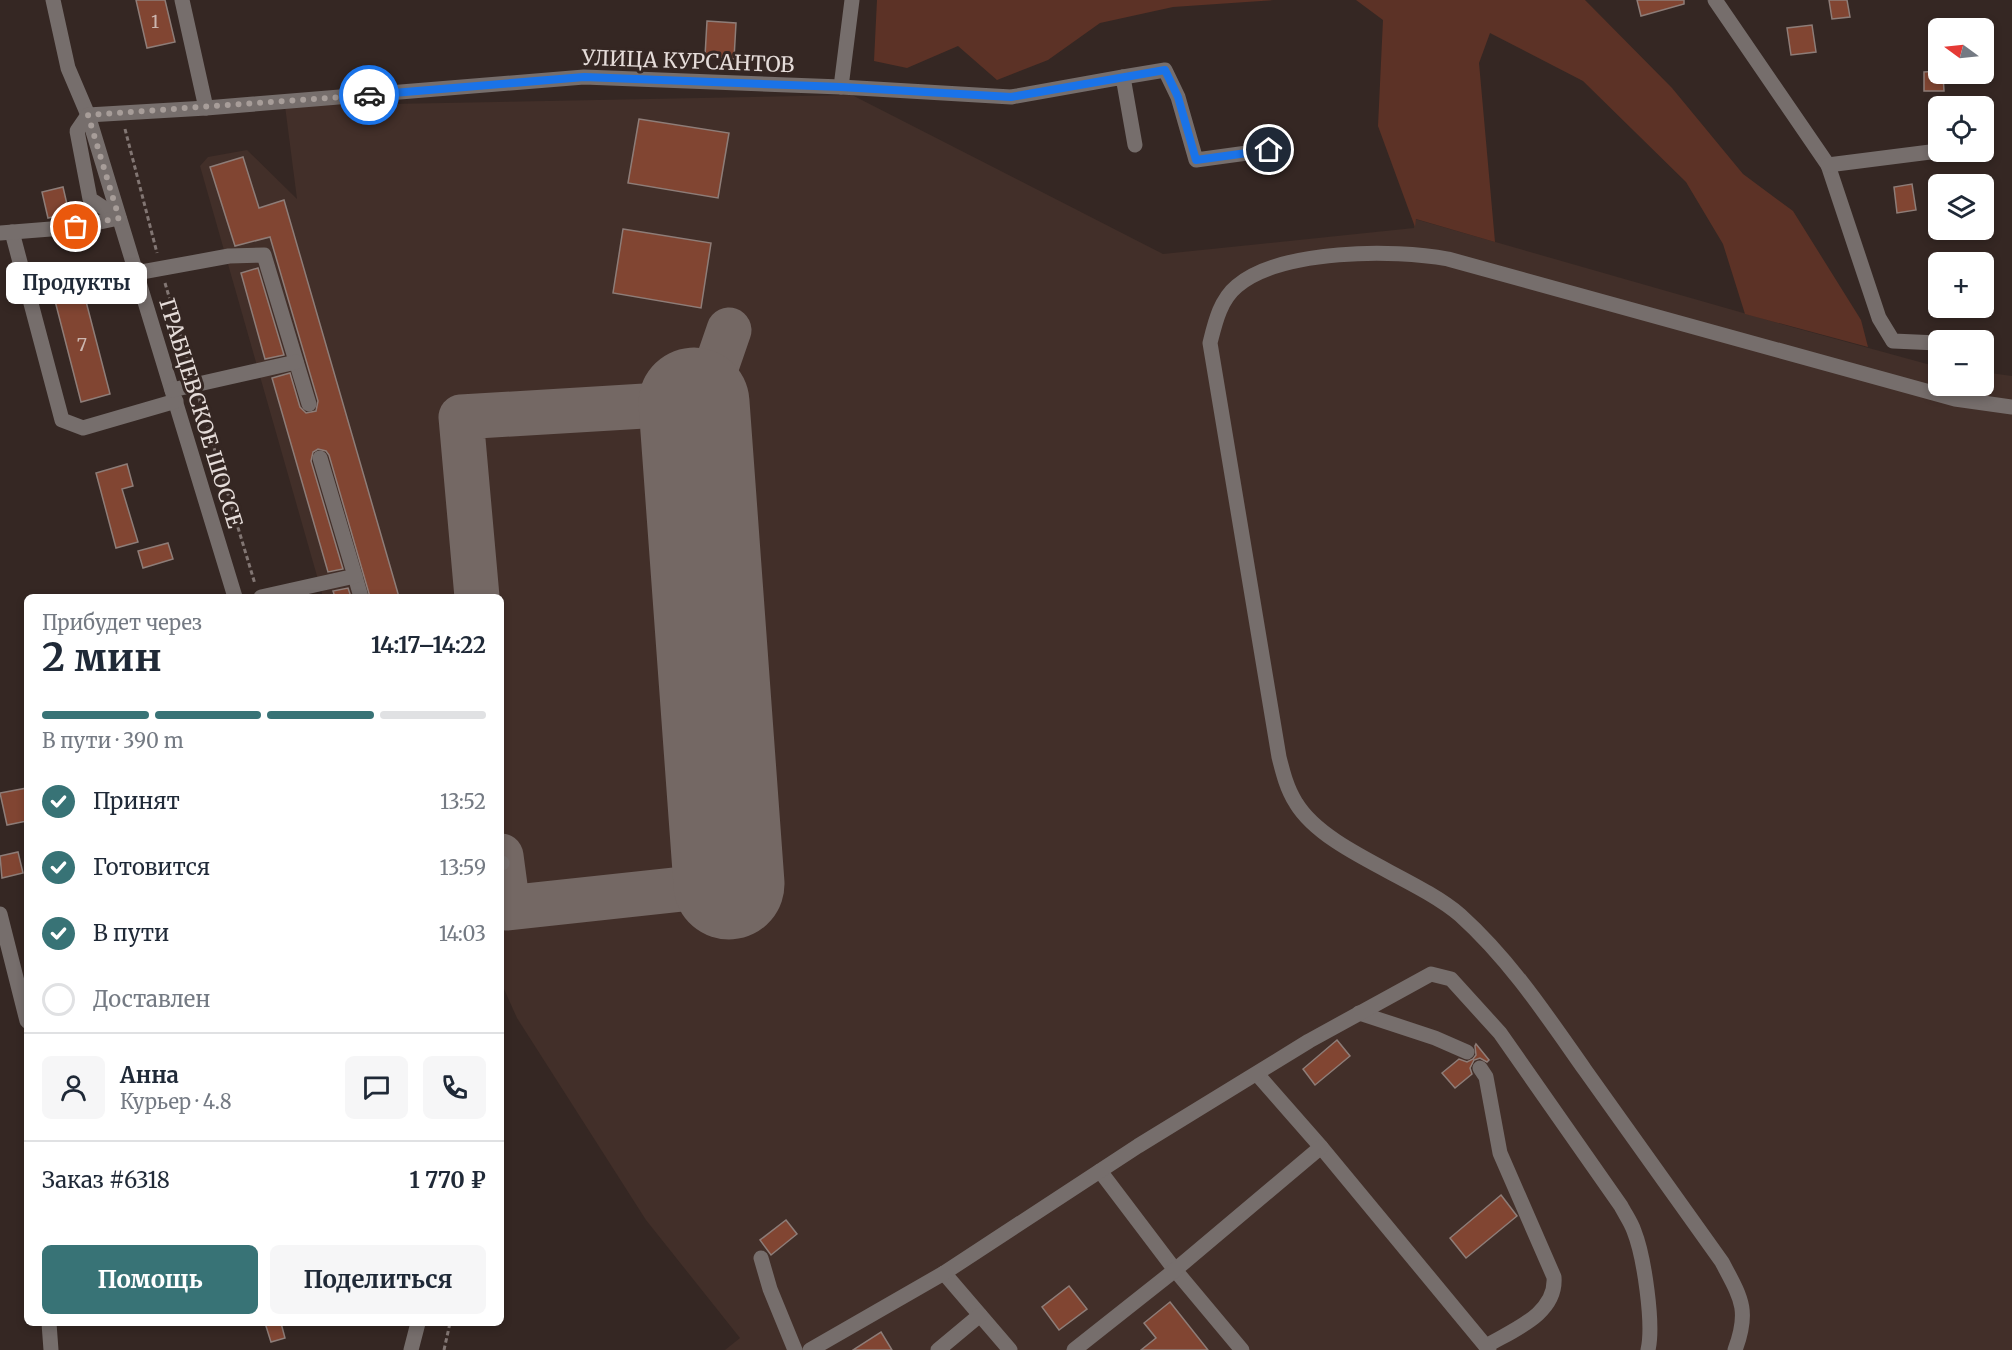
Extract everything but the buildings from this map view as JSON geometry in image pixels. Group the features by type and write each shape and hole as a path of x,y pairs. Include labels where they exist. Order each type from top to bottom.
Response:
{"street":[{"name":"ГРАБЦЕВСКОЕ ШОССЕ","path":"53,0 68,68 88,115 235,594"},
{"path":"183,0 206,108"},
{"path":"841,87 852,0"},
{"path":"1715,0 1828,165 1879,318 1893,341 1928,343"},
{"name":"УЛИЦА КУРСАНТОВ","path":"88,115 206,108 584,77 841,87 1011,97 1165,70 1178,97 1196,160 1269,150"},
{"path":"1123,77 1135,145"},
{"path":"88,115 77,131 90,199 119,218"},
{"path":"1828,165 1928,152"},
{"path":"119,218 76,227 6,233 62,420 83,428 174,396 195,385 296,362"},
{"path":"1735,1350 1741,1334 1743,1317 1741,1298 1722,1262 1526,987 1488,942 1457,913 1430,894 1336,840 1308,818 1296,804 1286,784 1278,757 1209,343 1214,324 1221,308 1236,287 1257,273 1274,266 1327,257 1398,252 1425,254 1448,258 1955,399 2012,407"},
{"path":"136,273 229,256 264,255 309,404"},
{"path":"320,458 360,594"},
{"path":"258,591 355,576"},
{"path":"0,914 24,1009"},
{"path":"810,1350 944,1273 1100,1171 1257,1074 1419,979 1436,974 1451,979 1500,1033 1621,1206 1634,1231 1651,1324 1648,1350"},
{"path":"1359,1013 1436,1038 1467,1052"},
{"path":"1257,1074 1321,1147 1487,1348 1540,1312 1554,1293 1555,1286 1554,1277 1500,1153 1486,1077 1480,1068"},
{"path":"1074,1350 1175,1270 1321,1147"},
{"path":"1100,1171 1175,1270 1242,1350"},
{"path":"760,1258 795,1350"},
{"path":"944,1273 1010,1350"},
{"path":"938,1350 980,1315"},
{"path":"49,1326 51,1350"},
{"path":"411,1350 417,1326"}],"path":[{"path":"121,113 161,268 258,591"},
{"path":"444,1350 449,1326"}],"shaded area":[{"path":"877,0 1274,0 1173,7 1100,23 1048,60 997,80 958,46 907,68 874,61"},
{"path":"1356,0 1585,0 1672,88 1743,174 1793,211 1861,320 1868,347 1745,314 1723,244 1686,182 1583,81 1490,33 1479,63 1495,242 1416,219 1415,227 1378,126 1383,20"},
{"path":"852,95 1163,254 1414,228 1415,219 1928,364 1928,396 1994,396 1994,374 2012,376 2012,1350 725,1350 740,1338 646,1220 517,1018 504,989 504,594 322,594 200,166 208,157 247,150 297,199 285,106"}],"taxiway":[{"path":"477,594 461,417 694,403 710,385 729,330"},
{"path":"504,878 508,908 729,884"}],"runway":[{"path":"694,403 729,884"}],"way so far":[{"path":"76,227 119,218 88,115 369,95"}],"place":[{"name":"Продукты","path":"76,227"}],"route":[{"path":"369,95 584,77 841,87 1011,97 1165,70 1178,97 1196,160 1269,150"}]}
